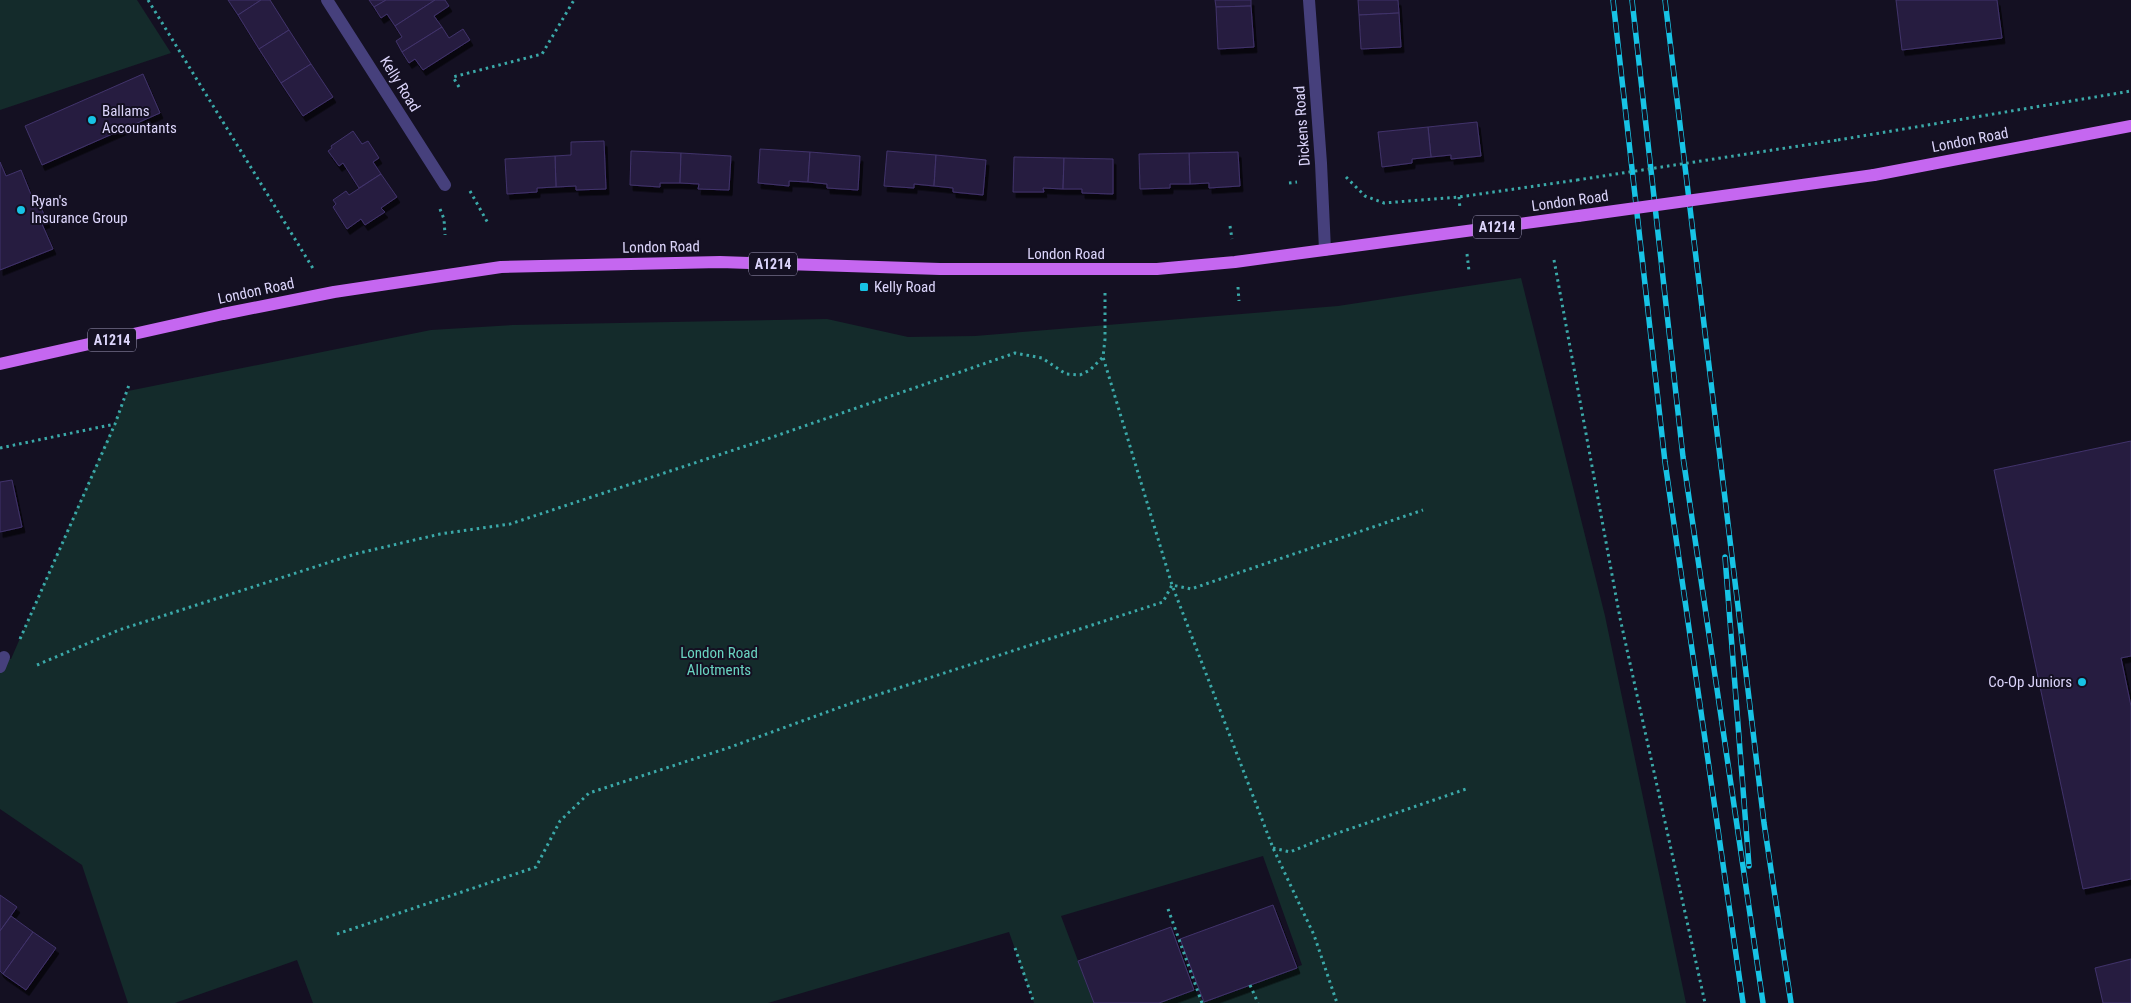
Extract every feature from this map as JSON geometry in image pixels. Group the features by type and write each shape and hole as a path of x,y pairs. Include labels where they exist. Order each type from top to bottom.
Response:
{"main road":[{"name":"London Road","path":"0,364 325,293 501,267 720,262 940,269 1157,269 1234,262 1874,175 2131,128"}],"street":[{"name":"Kelly Road","path":"328,0 445,185"},
{"name":"Dickens Road","path":"1309,0 1321,163 1325,250"}],"path":[{"path":"148,0 315,271"},
{"path":"459,87 453,77 542,54 574,0"},
{"path":"1347,177 1365,196 1384,203 1459,197 1838,140 2131,91"},
{"path":"469,189 489,225"},
{"path":"438,205 444,219 445,235"},
{"path":"1554,260 1620,618 1705,1003"},
{"path":"1106,270 1106,339 1103,357 1172,585 1273,848 1314,935 1337,1003"},
{"path":"37,665 119,630 354,554 440,534 510,524 766,440 1016,353 1042,358 1066,374 1080,375 1090,370 1103,357"},
{"path":"19,642 115,424 129,385"},
{"path":"0,448 115,424"},
{"path":"1172,585 1191,589 1423,510"},
{"path":"338,934 536,867 560,821 589,792 728,748 849,704 1163,602 1172,585"},
{"path":"1273,848 1290,852 1329,836 1469,788"},
{"path":"1168,909 1202,1003"},
{"path":"1015,948 1034,1003"},
{"path":"1250,985 1258,1003"}],"green space":[{"path":"0,0 137,0 171,53 0,110"},
{"name":"London Road Allotments","path":"1521,278 1605,616 1686,1003 1159,1003 1194,990 1204,1002 1302,965 1263,856 1061,916 1094,1003 1034,1003 1009,932 768,1003 313,1003 297,960 175,1003 128,1003 82,865 0,809 0,667 4,657 11,659 128,391 431,330 513,325 827,319 908,337 975,336 1338,306"}],"building":[{"path":"228,0 261,0 238,15"},
{"path":"261,0 270,0 289,30 259,49 238,15"},
{"path":"369,0 386,0 374,7"},
{"path":"386,0 435,0 395,26 387,14 381,18 374,7"},
{"path":"435,0 445,0 449,6 434,16 442,27 402,52 396,41 402,37 395,26"},
{"path":"1215,0 1251,0 1251,6 1216,7"},
{"path":"1358,0 1398,0 1399,13 1359,15"},
{"path":"1896,0 1997,0 2002,38 1902,50"},
{"path":"1251,6 1254,47 1218,49 1216,7"},
{"path":"1399,13 1401,47 1361,49 1359,15"},
{"path":"442,27 449,38 463,29 470,40 423,70 415,59 409,63 402,52"},
{"path":"289,30 311,64 281,83 259,49"},
{"path":"311,64 333,97 303,116 281,83"},
{"name":"Ballams Accountants","path":"143,74 160,113 42,165 25,126"},
{"path":"1477,122 1481,156 1451,159 1451,155 1431,157 1428,127"},
{"path":"1428,127 1431,157 1412,159 1412,163 1382,167 1378,132"},
{"path":"353,131 362,144 368,141 379,158 373,162 381,174 359,188 343,163 339,166 328,151 332,148 331,146"},
{"path":"604,141 606,189 576,190 576,186 556,187 555,156 571,155 571,142"},
{"path":"760,149 810,152 808,182 789,181 789,186 758,183"},
{"path":"631,151 681,153 680,183 660,183 660,187 630,185"},
{"path":"887,151 936,155 934,186 914,184 914,188 884,186"},
{"path":"810,152 860,156 858,190 827,188 827,184 808,182"},
{"path":"1238,152 1240,186 1209,188 1209,183 1190,184 1189,153"},
{"path":"681,153 731,156 729,190 698,189 699,184 680,183"},
{"path":"1189,153 1190,184 1170,184 1170,188 1140,189 1139,154"},
{"path":"936,155 986,160 983,195 953,192 953,188 934,186"},
{"path":"555,156 556,187 537,188 537,192 507,194 505,159"},
{"path":"1014,157 1064,158 1063,189 1043,188 1044,192 1013,192"},
{"path":"1064,158 1113,159 1113,194 1082,193 1082,189 1063,189"},
{"name":"Ryan's Insurance Group","path":"0,162 6,176 21,170 32,197 36,195 47,222 42,224 53,249 0,270"},
{"path":"381,174 397,197 381,208 385,212 365,225 361,219 347,229 333,207 336,204 333,200 346,191 349,195"},
{"name":"Co-Op Juniors","path":"2131,441 2131,656 2121,658 2131,706 2131,879 2083,889 1994,470"},
{"path":"12,480 22,527 0,532 0,482"},
{"path":"0,895 17,907 0,931"},
{"path":"1273,905 1297,968 1204,1002 1180,939"},
{"path":"11,916 33,932 3,974 0,971 0,931"},
{"path":"1171,927 1194,990 1159,1003 1094,1003 1078,961"},
{"path":"33,932 56,948 26,990 3,974"},
{"path":"2131,959 2131,1003 2103,1003 2095,968"}],"railway":[{"path":"1613,0 1665,462 1743,1003"},
{"path":"1632,0 1683,457 1763,1003"},
{"path":"1665,0 1764,823 1791,1003"},
{"path":"1725,557 1749,866"}],"place":[{"name":"Ballams Accountants","path":"92,120"},
{"name":"Ryan's Insurance Group","path":"21,210"},
{"name":"Kelly Road","path":"864,287"},
{"name":"Co-Op Juniors","path":"2082,682"}]}
